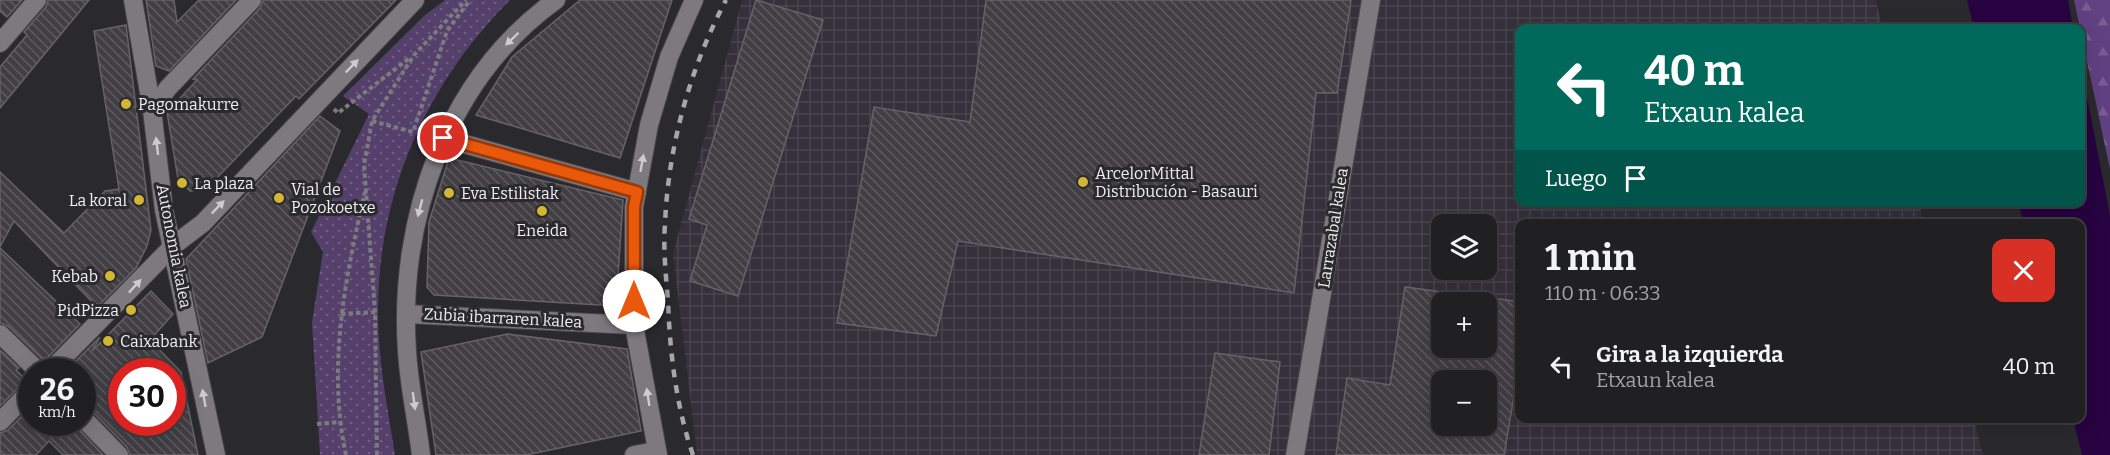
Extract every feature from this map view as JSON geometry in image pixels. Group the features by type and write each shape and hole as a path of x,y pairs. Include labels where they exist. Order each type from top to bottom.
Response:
{"street":[{"path":"3,34 37,0"},
{"name":"Autonomia kalea","path":"133,0 152,110 164,210 174,245 216,455"},
{"path":"152,110 168,87 252,0"},
{"path":"63,358 174,245 203,223 415,0"},
{"path":"421,455 407,351 407,314 411,244 432,162 443,138 476,82 503,48 556,0"},
{"path":"634,455 657,453 634,325 634,207 649,125 669,57 694,0"},
{"name":"Larrazabal kalea","path":"1295,455 1371,0"},
{"path":"443,138 637,192"},
{"name":"Zubia ibarraren kalea","path":"407,314 634,325"},
{"path":"0,334 25,358"},
{"path":"0,422 18,403"},
{"path":"96,431 120,455"}],"path":[{"path":"377,455 375,312 364,165 372,121 414,55 466,0"},
{"path":"372,121 413,132 447,31 470,0"},
{"path":"346,455 339,422 341,314 347,268 366,188"},
{"path":"341,314 375,312"},
{"path":"317,424 339,422"}],"shaded area":[{"path":"445,0 510,0 480,33 454,68 431,105 412,144 397,184 386,227 380,270 378,333 395,455 320,455 312,322 323,252 311,232 369,114 343,96 424,16"},
{"path":"742,0 1876,0 1881,24 1515,24 1515,207 1920,207 1923,219 1515,219 1515,423 1975,423 1983,455 697,455 673,253"},
{"path":"1967,0 2068,0 2072,24 1973,24"},
{"path":"2085,87 2110,216 2110,455 2082,455 2074,423 2085,423 2085,219 2023,219 2019,207 2085,207"}],"green space":[{"path":"2074,0 2110,0 2110,169 2085,52 2085,24 2079,24"}],"building":[{"path":"0,0 22,0 7,17 0,11"},
{"path":"48,0 89,0 0,108 0,67 27,35 24,32 46,7"},
{"path":"146,0 174,0 177,22 199,0 236,0 169,71 156,66"},
{"path":"263,0 396,0 299,99 296,96 210,185 199,191 190,191 178,179 167,112 197,80 193,79 260,8"},
{"path":"580,0 672,0 620,158 476,115 512,57"},
{"path":"756,0 823,20 738,296 690,281 707,225 689,219"},
{"name":"ArcelorMittal Distribución - Basauri","path":"986,0 1351,0 1337,93 1316,93 1294,293 958,241 936,336 837,323 874,107 970,122"},
{"path":"126,25 151,230 147,246 136,268 97,307 14,221 0,247 0,172 64,233 105,191 119,189 94,31"},
{"name":"Vial de Pozokoetxe","path":"320,116 340,131 262,337 208,363 186,259"},
{"path":"449,158 623,200 616,306 434,295 427,287 429,222"},
{"path":"0,248 80,324 48,357 41,358 8,326 0,323"},
{"path":"1405,287 1442,292 1431,292 1431,358 1497,358 1497,299 1515,301 1515,390 1504,455 1336,455 1347,378 1390,385"},
{"path":"151,291 173,314 150,340 167,358 108,358 108,427 96,415 96,358 79,358 100,337 92,351"},
{"path":"507,334 627,349 641,431 526,455 436,455 421,352"},
{"path":"0,350 18,367 16,370 18,388 0,406"},
{"path":"1215,353 1280,362 1269,455 1199,455"},
{"path":"186,396 198,455 130,455 127,447 116,436 186,436"},
{"path":"18,420 18,436 85,436 103,455 63,455 49,441 36,455 0,455 0,433 8,430"}],"railway":[{"path":"693,455 678,399 670,341 664,234 671,166 683,109 702,53 726,0"}],"place":[{"name":"Pagomakurre","path":"126,104"},
{"name":"ArcelorMittal Distribución - Basauri","path":"1083,182"},
{"name":"La plaza","path":"182,183"},
{"name":"Eva Estilistak","path":"449,193"},
{"name":"Vial de Pozokoetxe","path":"279,198"},
{"name":"La koral","path":"139,200"},
{"name":"Eneida","path":"542,211"},
{"name":"Kebab","path":"110,276"},
{"name":"PidPizza","path":"131,310"},
{"name":"Caixabank","path":"108,341"}],"route":[{"path":"443,138 637,192 634,207 634,301"}]}
